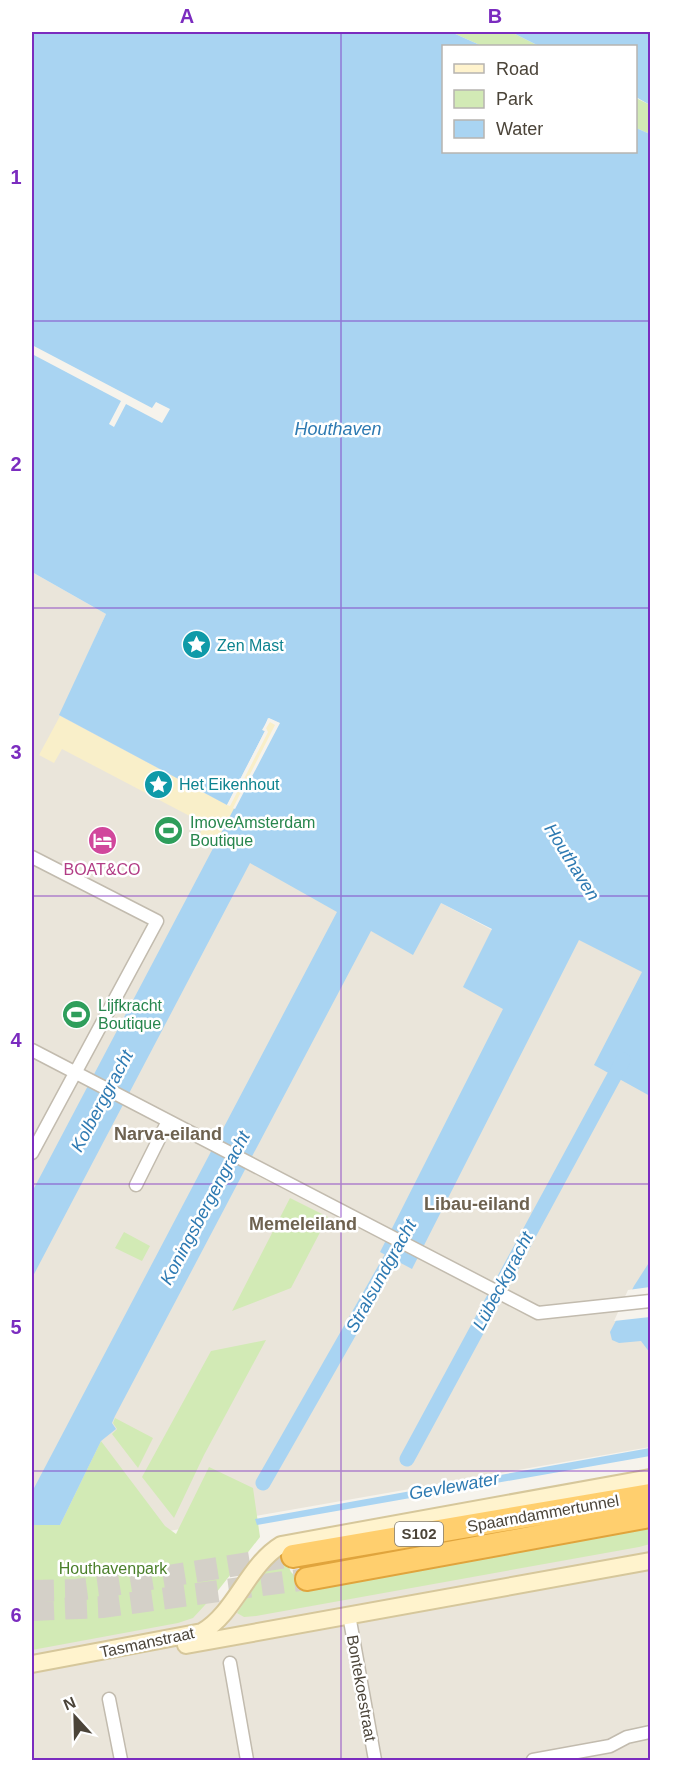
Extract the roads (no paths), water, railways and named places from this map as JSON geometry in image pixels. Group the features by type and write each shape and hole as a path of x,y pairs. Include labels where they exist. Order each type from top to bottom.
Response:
{"highway":[{"name":"Spaarndammertunnel","path":"293,1556 651,1495"},
{"name":"Spaarndammertunnel","path":"307,1579 651,1516"}],"street":[{"path":"32,857 156,921 80,1076 32,1153"},
{"path":"32,1050 538,1313 651,1301"},
{"path":"136,1185 168,1121"},
{"name":"Tasmanstraat","path":"32,1664 202,1632 216,1622 264,1557 281,1545 651,1478"},
{"name":"Tasmanstraat","path":"32,1674 651,1561"},
{"name":"Bontekoestraat","path":"349,1615 375,1761"},
{"path":"230,1663 247,1761"},
{"path":"109,1699 121,1761"},
{"path":"533,1761 610,1746 627,1737 651,1732"}],"water":[{"name":"Houthaven","path":"32,32 451,32 480,45 442,45 442,153 637,153 637,128 650,134 650,1096 594,1065 642,972 579,940 412,1269 380,1252 503,1009 463,987 492,929 441,903 413,955 371,931 115,1416 112,1423 116,1429 101,1441 60,1525 32,1525 32,1489 337,912 250,863 32,1278 32,1192 279,723 268,718 263,730 265,731 227,805 59,715 106,614 32,572"},
{"path":"511,32 650,32 650,105 637,98 637,45 537,45"},
{"path":"650,1261 650,1353 641,1341 619,1343 612,1340 610,1332"},
{"name":"Gevlewater","path":"650,1448 650,1456 257,1525 255,1519"}],"waterway":[{"name":"Lübeckgracht","path":"407,1459 623,1060"},
{"name":"Stralsundgracht","path":"263,1483 401,1241"}],"tunnel":[{"path":"32,1591 76,1590 107,1586 293,1556"},
{"path":"32,1610 102,1607 307,1579"}],"place":[{"name":"Zen Mast","path":"196,645"},
{"name":"Het Eikenhout","path":"158,784"},
{"name":"ImoveAmsterdam Boutique","path":"169,831"},
{"name":"BOAT&CO","path":"102,841"},
{"name":"Lijfkracht Boutique","path":"77,1014"}],"district":[{"name":"Narva-eiland","path":"168,1134"},
{"name":"Libau-eiland","path":"477,1204"},
{"name":"Memeleiland","path":"303,1224"}],"water label":[{"name":"Kolberggracht","path":"102,1101"},
{"name":"Koningsbergengracht","path":"205,1208"}],"park label":[{"name":"Houthavenpark","path":"113,1568"}]}
